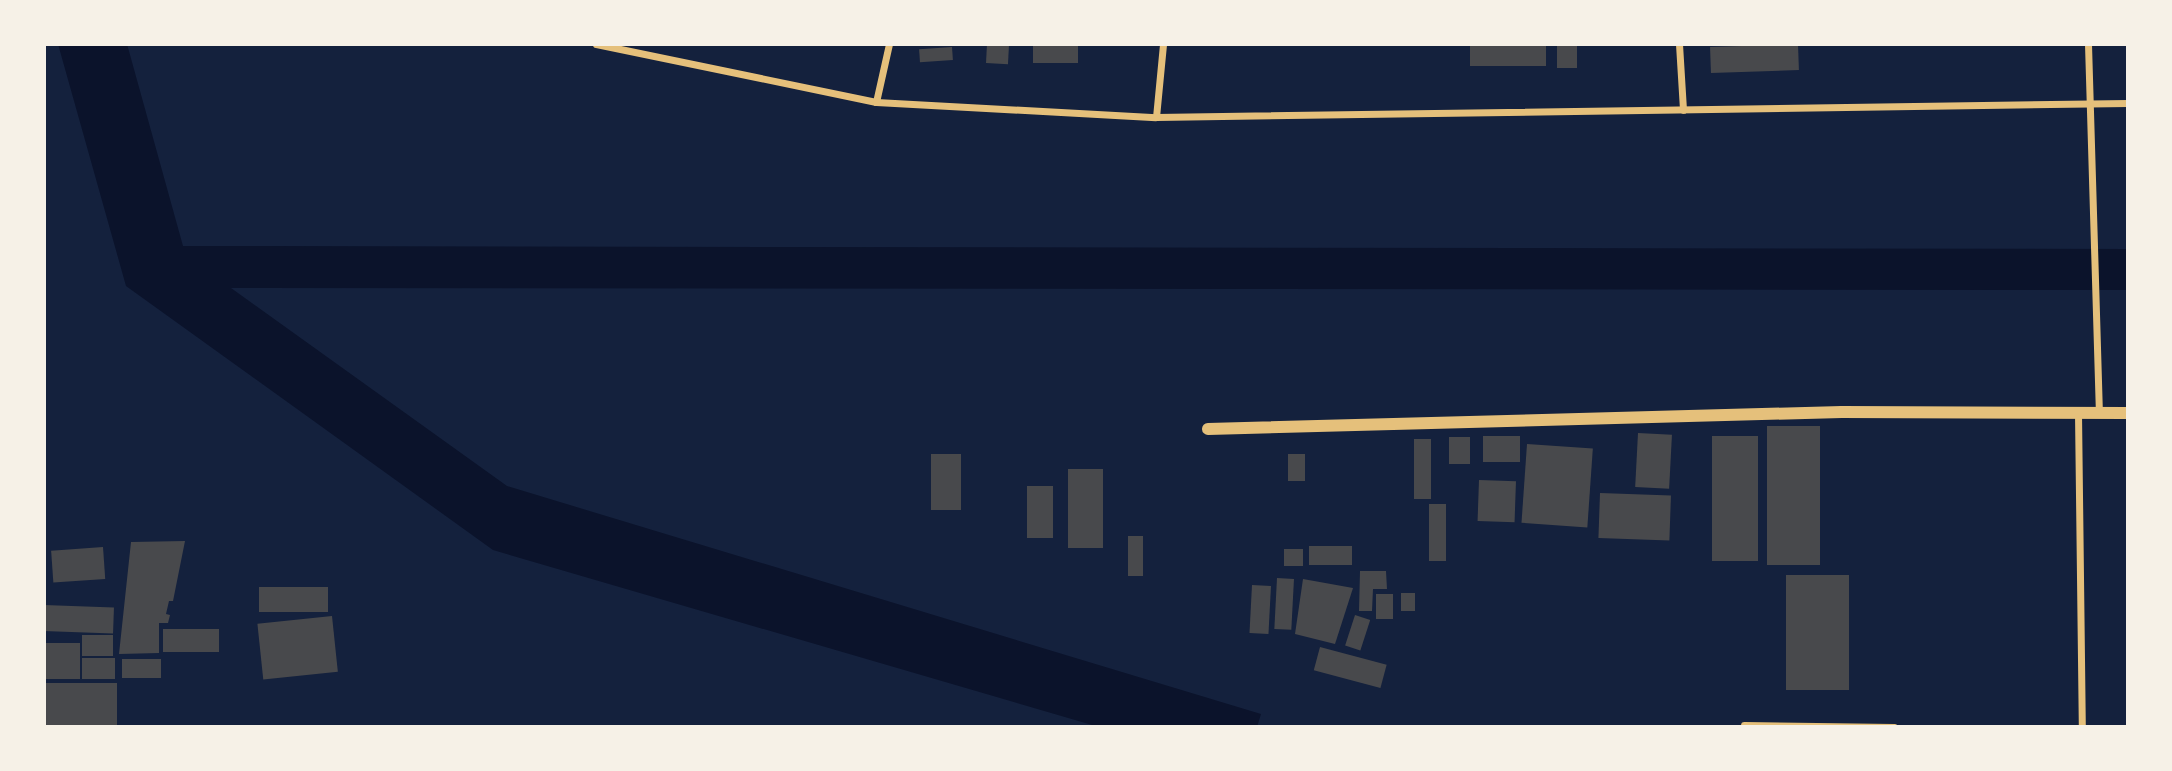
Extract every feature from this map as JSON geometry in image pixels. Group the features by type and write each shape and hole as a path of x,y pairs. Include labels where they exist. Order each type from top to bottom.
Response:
{"street":[{"path":"597,44 876,102 1156,117 2128,103"},
{"path":"876,102 889,44"},
{"path":"1156,117 1163,44"},
{"path":"1679,44 1683,110"},
{"path":"2088,44 2099,413"},
{"path":"1208,429 1842,412 2128,413"},
{"path":"2078,413 2082,727"},
{"path":"1744,725 1894,727"}],"water":[{"path":"58,44 127,44 183,246 2128,249 2128,290 231,288 507,486 1261,714 1257,727 1099,727 493,550 126,286"}],"building":[{"path":"987,44 1009,45 1008,64 986,63"},
{"path":"1033,44 1078,44 1078,63 1033,63"},
{"path":"1470,44 1546,44 1546,66 1470,66"},
{"path":"1557,44 1577,44 1577,68 1557,68"},
{"path":"1798,44 1799,70 1711,73 1710,47"},
{"path":"952,47 953,60 920,62 919,49"},
{"path":"1767,426 1820,426 1820,565 1767,565"},
{"path":"1638,433 1672,435 1669,489 1635,487"},
{"path":"1483,436 1520,436 1520,462 1483,462"},
{"path":"1712,436 1758,436 1758,561 1712,561"},
{"path":"1449,437 1470,437 1470,464 1449,464"},
{"path":"1414,439 1431,439 1431,499 1414,499"},
{"path":"1527,444 1593,449 1587,527 1521,523"},
{"path":"931,454 961,454 961,510 931,510"},
{"path":"1288,454 1305,454 1305,481 1288,481"},
{"path":"1068,469 1103,469 1103,548 1068,548"},
{"path":"1479,480 1516,481 1515,522 1478,521"},
{"path":"1027,486 1053,486 1053,538 1027,538"},
{"path":"1600,493 1671,495 1669,540 1598,538"},
{"path":"1429,504 1446,504 1446,561 1429,561"},
{"path":"1128,536 1143,536 1143,576 1128,576"},
{"path":"185,541 173,601 169,601 166,614 170,615 168,623 159,623 159,653 119,654 131,542"},
{"path":"1309,546 1352,546 1352,565 1309,565"},
{"path":"103,547 105,579 53,583 51,551"},
{"path":"1284,549 1303,549 1303,566 1284,566"},
{"path":"1360,571 1386,571 1387,589 1373,589 1372,611 1359,611"},
{"path":"1786,575 1849,575 1849,690 1786,690"},
{"path":"1277,578 1294,579 1291,630 1274,629"},
{"path":"1303,579 1353,588 1335,644 1295,634"},
{"path":"1252,585 1271,586 1268,634 1249,633"},
{"path":"259,587 328,587 328,612 259,612"},
{"path":"1401,593 1415,593 1415,611 1401,611"},
{"path":"1376,594 1393,594 1393,619 1376,619"},
{"path":"44,605 114,607 113,633 44,631"},
{"path":"1355,615 1370,620 1360,650 1345,645"},
{"path":"332,616 338,672 263,680 257,624"},
{"path":"163,629 219,629 219,652 163,652"},
{"path":"82,635 113,635 113,656 82,656"},
{"path":"44,643 80,643 80,679 44,679"},
{"path":"1320,647 1387,665 1380,688 1314,670"},
{"path":"82,658 115,658 115,679 82,679"},
{"path":"122,659 161,659 161,678 122,678"},
{"path":"44,683 117,683 117,727 44,727"}]}
